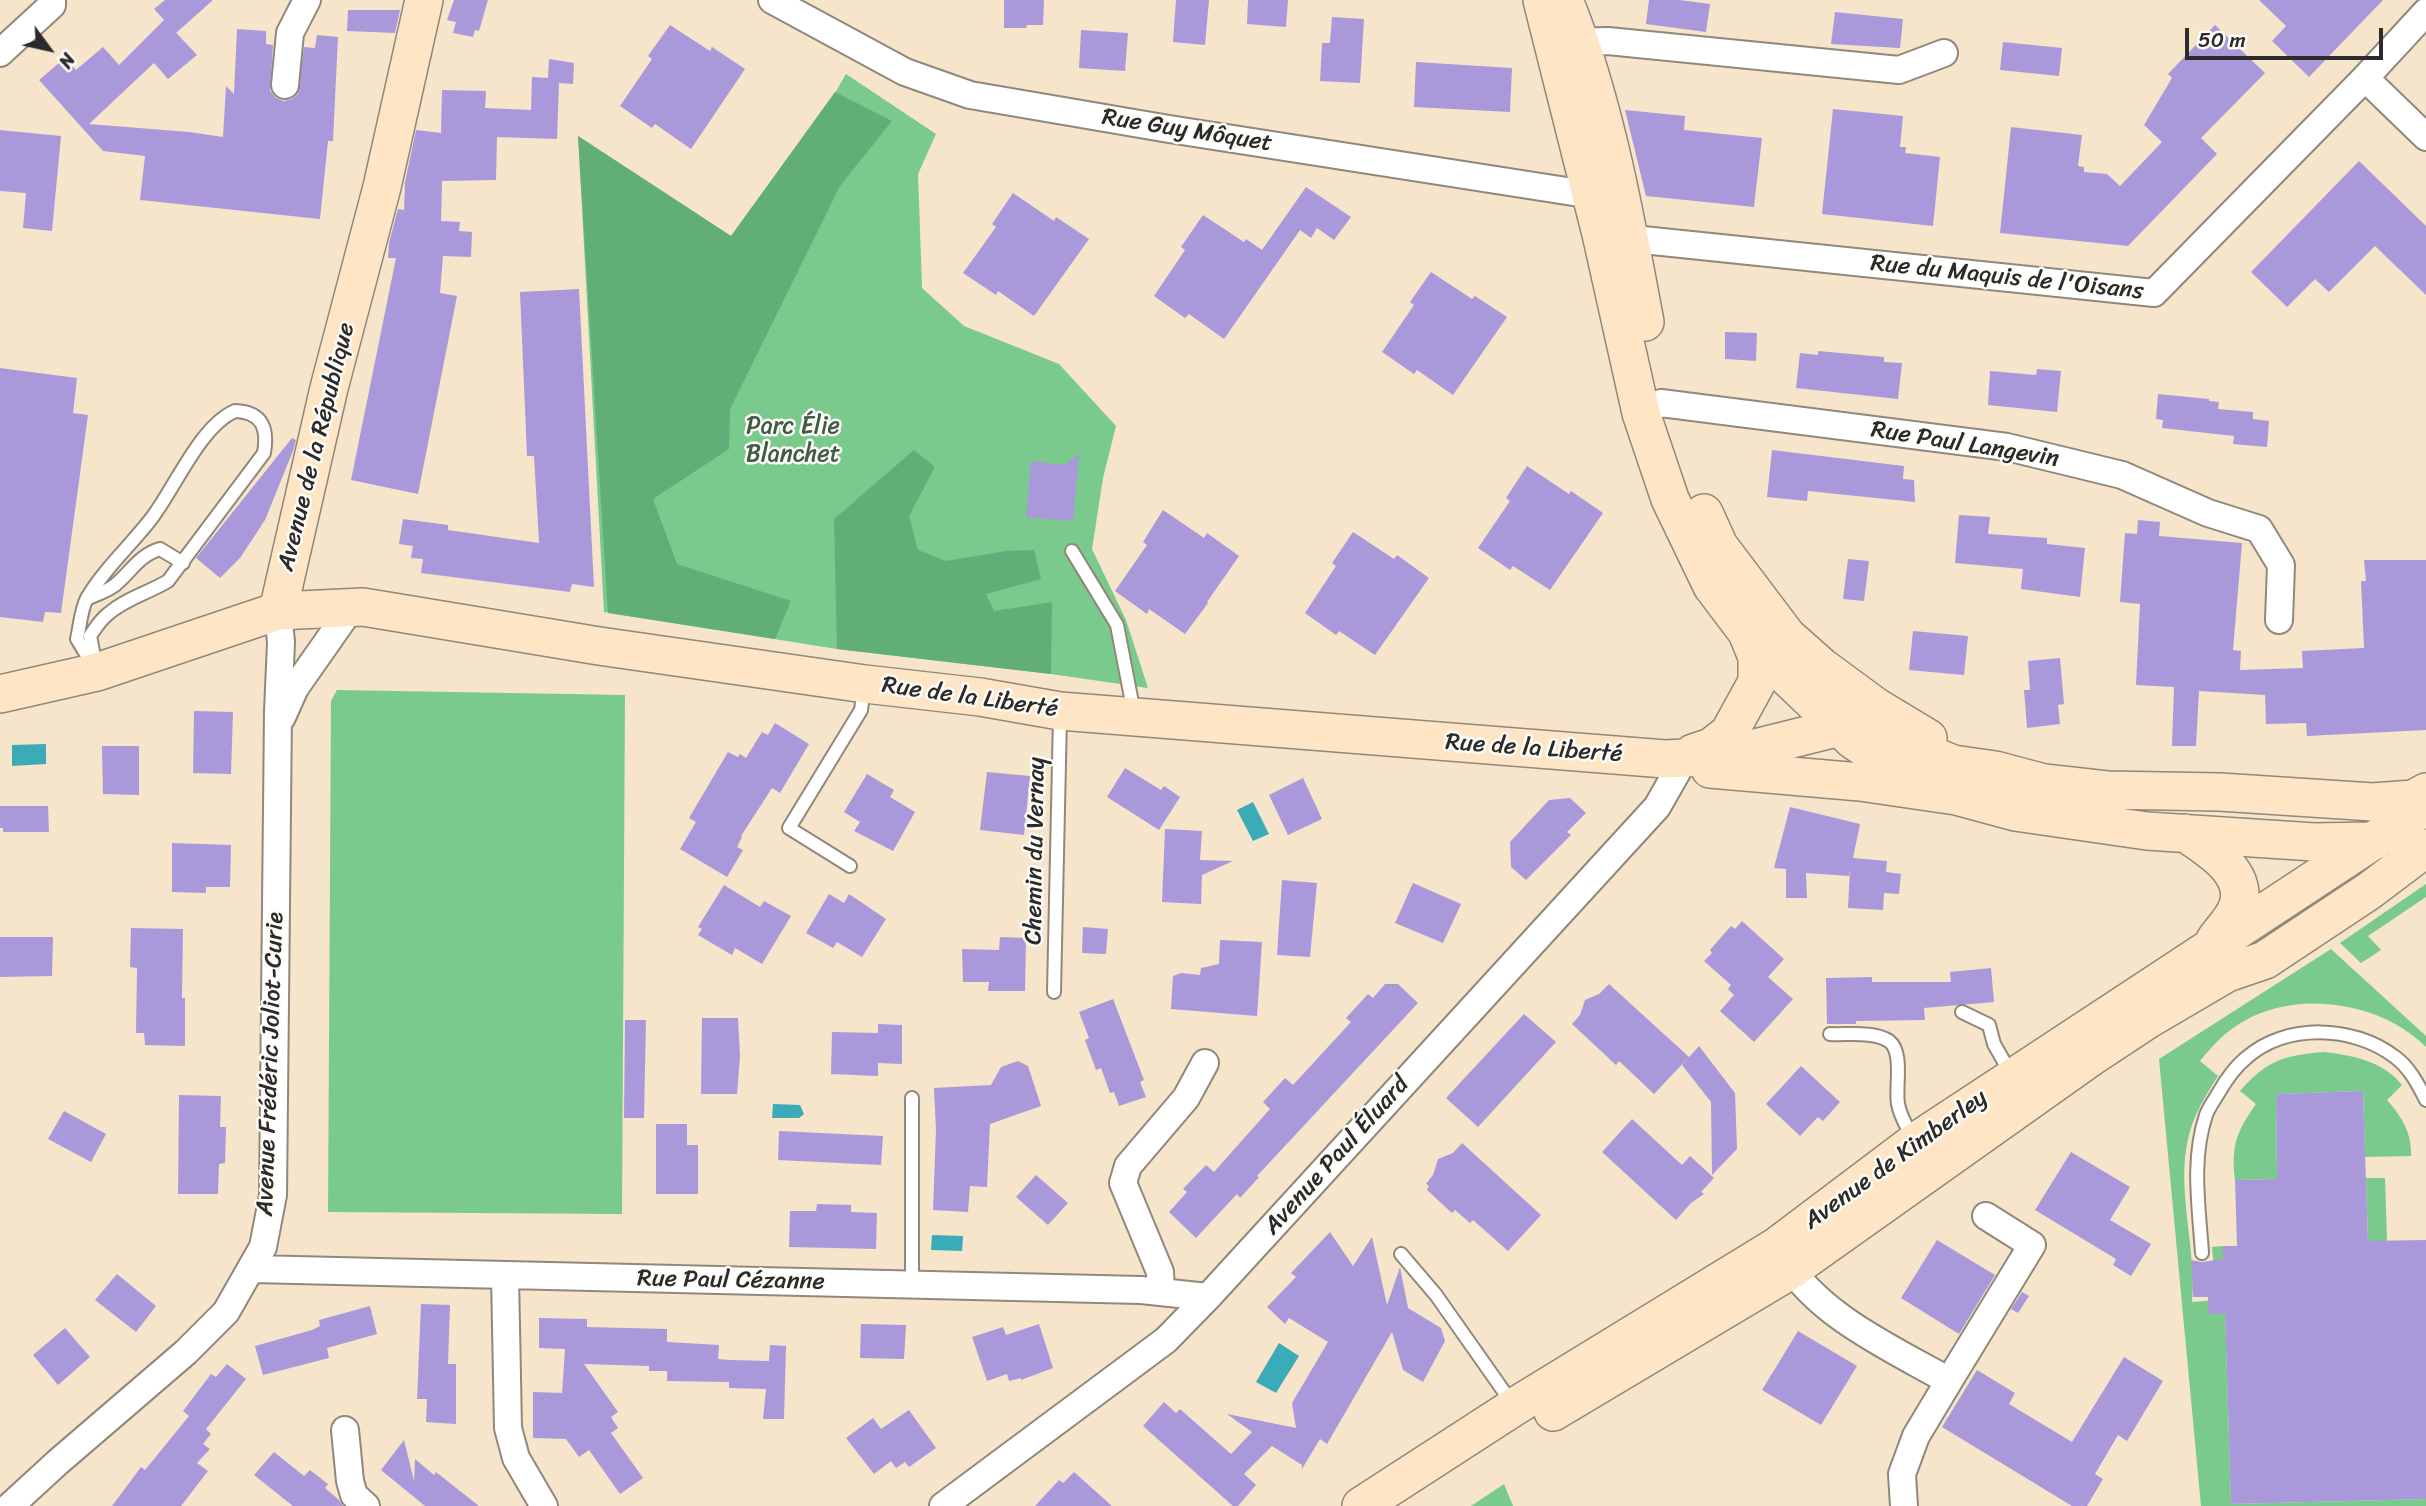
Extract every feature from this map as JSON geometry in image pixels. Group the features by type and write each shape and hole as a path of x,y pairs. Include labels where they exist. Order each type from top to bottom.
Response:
{"street":[{"path":"0,53 52,5 52,0"},
{"path":"285,85 290,33 307,0"},
{"name":"Avenue de la République","path":"278,611 329,388 382,187 424,0"},
{"name":"Rue Guy Môquet","path":"772,0 905,72 970,95 1606,197"},
{"path":"1542,0 1566,42"},
{"path":"1564,0 1566,42 1606,197 1670,499 1712,586 1765,656 1853,740 1888,764 1956,796 2029,815 2098,826 2314,842 2369,842 2412,834 2426,828"},
{"path":"2426,12 2365,78 2426,137"},
{"path":"1566,42 1608,41 1899,70 1944,53"},
{"name":"Rue du Maquis de l'Oisans","path":"1615,237 2154,293 2365,78"},
{"path":"1651,408 1719,546 1787,636 1822,667 1875,706 1941,746 1995,770 2044,783 2107,790 2220,792 2373,802 2413,799 2426,792"},
{"name":"Rue Paul Langevin","path":"1651,408 2007,447 2122,475 2207,513 2259,529 2281,565 2279,620"},
{"name":"Rue de la Liberté","path":"278,611 363,607 599,646 865,684 980,696 1060,711 1675,761 1956,796"},
{"name":"Avenue Frédéric Joliot-Curie","path":"278,725 295,688 351,608"},
{"path":"0,694 97,671 278,611"},
{"name":"Avenue Frédéric Joliot-Curie","path":"10,1506 186,1352 226,1312 253,1269 263,1247 272,1195 281,642 278,611"},
{"name":"Rue de la Liberté","path":"1675,761 1711,747 1729,733 1745,706 1757,682 1757,657 1747,631"},
{"name":"Rue de la Liberté","path":"1746,771 1798,769 1818,764 1828,755 1837,740 1842,708 1838,691 1822,667"},
{"name":"Rue de la Liberté","path":"1675,761 1723,756 1840,727 1903,744 1952,764 1995,770"},
{"name":"Avenue Paul Éluard","path":"943,1506 1166,1340 1657,807 1675,761"},
{"path":"2218,960 2342,894 2367,869 2371,854 2369,842 2350,810 2334,799"},
{"path":"2369,842 2426,806"},
{"path":"2185,833 2218,855 2236,879 2241,893 2218,960"},
{"name":"Avenue de Kimberley","path":"1361,1506 1514,1406 1784,1258 1915,1142 2013,1077 2218,960 2265,960 2370,891 2426,848"},
{"name":"Avenue de Kimberley","path":"1405,1506 2147,1020 2218,960"},
{"path":"1161,1291 1160,1272 1123,1183 1128,1166 1186,1098 1205,1063"},
{"path":"1903,1506 1902,1474 1916,1436 2032,1245 1986,1216"},
{"path":"1784,1258 1810,1292 1834,1313 1949,1381"},
{"name":"Rue Paul Cézanne","path":"253,1269 1161,1291 1208,1297"},
{"path":"505,1276 508,1429 516,1458 544,1506"},
{"path":"345,1430 350,1481 354,1495 366,1506"}],"lane":[{"path":"235,411 249,411 265,429 264,453 168,581 105,616 90,636 97,671 77,639 86,599 152,518 189,458 222,416 235,411"},
{"path":"86,599 114,587 142,556 151,551 160,549 168,552 183,563"},
{"path":"1072,551 1117,625 1135,717"},
{"path":"850,866 789,828 862,710 865,684"},
{"name":"Chemin du Vernay","path":"1054,992 1060,711"},
{"path":"1962,1012 1989,1025 1994,1044 2013,1077"},
{"path":"2202,1253 2197,1149 2207,1112 2227,1080 2246,1058 2272,1041 2308,1032 2339,1033 2365,1040 2396,1057 2416,1080 2426,1100"},
{"path":"1830,1034 1871,1036 1891,1042 1898,1063 1898,1105 1915,1142"},
{"path":"912,1097 912,1285"},
{"path":"1401,1254 1436,1295 1514,1406"}],"green space":[{"name":"Parc Élie Blanchet","path":"846,74 936,134 918,174 922,288 964,326 1059,364 1116,426 1103,478 1092,549 1126,620 1148,688 837,649 604,612 578,136 731,236"},
{"path":"835,92 892,121 840,186 730,409 729,449 653,499 677,564 791,601 775,639 608,613 578,136 731,236"},
{"path":"914,450 935,467 909,516 918,550 946,561 1006,551 1034,550 1041,579 986,594 994,611 1052,602 1051,674 837,649 834,519"},
{"path":"337,690 625,695 622,1214 328,1212 331,701"},
{"path":"2426,884 2426,897 2368,936 2381,950 2361,963 2340,943"},
{"path":"2331,949 2426,1036 2426,1047 2408,1032 2364,1011 2315,1004 2290,1005 2266,1011 2237,1025 2210,1049 2200,1061 2218,1076 2193,1122 2185,1159 2192,1302 2217,1300 2212,1247 2223,1246 2231,1504 2426,1499 2426,1506 2201,1506 2159,1059"},
{"path":"2325,1052 2377,1065 2402,1085 2387,1100 2405,1126 2410,1140 2411,1156 2365,1157 2363,1091 2276,1094 2277,1179 2235,1180 2236,1140 2256,1104 2240,1091 2259,1072 2278,1061"},
{"path":"2366,1178 2385,1178 2387,1241 2368,1241"},
{"path":"1504,1484 1513,1506 1471,1506"}],"water":[{"path":"46,744 46,764 12,766 12,745"},
{"path":"1253,802 1269,834 1253,841 1237,810"},
{"path":"773,1104 800,1105 804,1114 799,1118 772,1118"},
{"path":"932,1235 963,1236 962,1251 931,1250"},
{"path":"1279,1343 1299,1356 1276,1393 1256,1382"}],"building":[{"path":"165,0 213,0 176,33 154,9"},
{"path":"454,0 488,0 479,31 475,30 473,37 453,33 456,22 447,20"},
{"path":"1004,0 1044,0 1043,25 1004,28"},
{"path":"1176,0 1209,0 1205,45 1173,42"},
{"path":"1248,0 1288,0 1286,27 1247,24"},
{"path":"1649,0 1710,4 1706,32 1646,24"},
{"path":"2259,0 2383,0 2309,77 2272,41 2286,26"},
{"path":"348,10 400,10 395,33 347,31"},
{"path":"1835,12 1903,19 1900,48 1831,44"},
{"path":"1332,17 1364,19 1360,83 1320,81 1322,43 1330,43"},
{"path":"164,20 197,55 168,79 154,63 89,124 223,137 226,86 234,94 237,29 266,31 266,44 273,45 270,91 276,98 284,101 298,94 304,47 315,48 317,35 338,37 333,141 328,141 320,219 140,200 145,156 103,151 39,80 65,58 76,70 103,47 119,65"},
{"path":"670,25 710,51 712,47 745,69 691,149 655,124 652,128 620,106 652,59 648,56"},
{"path":"2215,25 2265,73 2201,138 2217,154 2128,246 2000,233 2011,127 2082,135 2078,166 2084,167 2084,172 2107,174 2120,186 2162,142 2144,125 2172,78 2168,74"},
{"path":"1081,30 1128,33 1125,71 1079,68"},
{"path":"2003,42 2062,48 2059,76 2000,70"},
{"path":"549,59 574,63 573,84 559,83 557,139 497,137 496,180 442,181 441,221 460,222 459,231 472,232 471,257 443,256 440,293 457,296 418,494 351,480 396,258 388,258 389,243 398,209 404,210 405,182 416,130 441,133 442,90 486,91 485,108 531,110 532,77 548,78"},
{"path":"1416,62 1512,68 1510,112 1414,107"},
{"path":"1833,109 1903,116 1900,147 1906,147 1905,153 1940,157 1933,226 1822,214"},
{"path":"1625,110 1685,116 1684,130 1762,138 1754,207 1646,196"},
{"path":"0,130 61,136 52,231 23,228 26,193 0,191"},
{"path":"2359,161 2426,226 2426,295 2375,246 2329,292 2315,279 2287,307 2251,272"},
{"path":"1306,187 1351,217 1334,240 1317,228 1311,238 1300,230 1224,339 1189,314 1185,318 1154,296 1185,250 1181,247 1203,215 1244,242 1246,239 1262,250"},
{"path":"1013,193 1054,221 1056,217 1089,239 1034,316 998,291 996,295 963,273 996,227 992,224"},
{"path":"1431,272 1472,299 1475,296 1507,317 1453,395 1417,370 1414,374 1382,352 1414,305 1410,302"},
{"path":"579,289 594,587 572,584 570,592 421,573 423,559 411,558 413,546 399,544 403,519 448,525 448,530 539,543 534,456 527,456 520,292"},
{"path":"1725,332 1757,333 1756,361 1725,359"},
{"path":"1818,351 1884,357 1884,362 1902,363 1898,399 1796,388 1800,353 1818,355"},
{"path":"0,368 77,378 73,413 88,415 61,613 45,612 43,622 0,617"},
{"path":"2037,369 2061,371 2057,412 1988,405 1990,371 2036,375"},
{"path":"2158,394 2209,399 2219,402 2218,409 2253,412 2253,419 2269,421 2267,447 2233,444 2234,436 2162,428 2163,420 2156,419"},
{"path":"292,438 296,440 293,451 265,520 240,558 220,578 196,558"},
{"path":"1772,450 1904,466 1903,479 1914,480 1915,502 1808,491 1807,501 1767,497"},
{"path":"1079,454 1073,521 1026,517 1031,461 1064,465"},
{"path":"1527,466 1603,513 1550,590 1513,566 1510,570 1478,548 1510,501 1506,498"},
{"path":"1163,510 1204,538 1207,533 1239,556 1185,634 1149,609 1147,614 1115,591 1147,545 1143,542"},
{"path":"1959,515 1990,517 1988,534 2047,538 2047,544 2085,548 2080,597 2021,589 2023,569 1955,563"},
{"path":"2138,520 2160,522 2159,536 2242,543 2233,650 2241,651 2240,670 2303,668 2302,651 2364,648 2361,581 2366,581 2364,560 2426,560 2426,730 2307,736 2306,723 2266,724 2265,695 2199,691 2196,746 2172,746 2174,687 2136,685 2140,604 2120,602 2125,533 2137,534"},
{"path":"1353,532 1394,559 1397,555 1429,578 1375,655 1339,631 1336,635 1305,613 1336,566 1332,563"},
{"path":"1848,559 1869,561 1864,601 1843,599"},
{"path":"1913,631 1968,636 1964,675 1909,670"},
{"path":"2060,658 2064,704 2058,705 2060,724 2027,728 2024,690 2030,690 2028,661"},
{"path":"194,711 233,712 231,774 193,773"},
{"path":"775,723 809,744 780,793 772,788 741,836 737,847 743,850 727,877 680,849 696,822 689,818 728,752 746,758 762,732 768,735"},
{"path":"102,746 139,746 139,795 103,794"},
{"path":"1125,768 1161,790 1164,786 1180,797 1159,830 1107,797"},
{"path":"987,772 1030,776 1024,835 980,830"},
{"path":"867,774 894,790 890,797 915,812 893,851 854,831 860,822 844,812"},
{"path":"1303,778 1322,819 1288,835 1269,795"},
{"path":"1570,798 1586,813 1567,832 1571,835 1526,880 1511,867 1510,842 1549,800"},
{"path":"0,806 48,806 49,832 3,832 3,828 0,828"},
{"path":"1790,807 1860,824 1853,858 1887,861 1886,872 1901,874 1899,894 1884,893 1883,910 1848,908 1850,869 1849,876 1806,873 1807,898 1786,898 1786,869 1774,868"},
{"path":"1165,829 1202,831 1200,860 1233,861 1202,875 1201,904 1162,902"},
{"path":"172,843 231,845 230,887 206,887 206,893 172,892"},
{"path":"1282,880 1317,883 1310,957 1277,955"},
{"path":"1413,883 1461,904 1443,943 1395,923"},
{"path":"724,885 760,907 764,901 791,916 762,964 735,948 732,955 698,935 702,929 698,927"},
{"path":"829,894 844,903 849,894 886,919 862,957 837,942 833,948 806,933"},
{"path":"1742,921 1784,959 1768,977 1793,999 1754,1042 1720,1011 1734,995 1728,989 1731,985 1704,961 1731,926 1735,929"},
{"path":"1083,927 1108,929 1106,954 1082,953"},
{"path":"131,928 183,929 182,998 185,998 185,1046 145,1045 144,1033 136,1033 137,968 130,967"},
{"path":"0,937 53,937 52,976 0,977"},
{"path":"1000,937 1026,938 1025,991 988,991 989,982 963,982 962,949 999,950"},
{"path":"1220,940 1262,942 1257,1016 1171,1009 1173,976 1181,973 1200,975 1201,968 1219,964"},
{"path":"1991,968 1994,1002 1924,1008 1925,1020 1827,1024 1826,978 1872,977 1872,982 1951,982 1950,972"},
{"path":"1385,984 1398,984 1418,1003 1257,1176 1259,1177 1240,1198 1237,1194 1196,1238 1169,1212 1187,1192 1183,1189 1206,1165 1214,1172 1270,1109 1263,1102 1285,1078 1293,1085 1351,1022 1346,1018 1368,994 1373,998"},
{"path":"1609,984 1689,1057 1654,1094 1619,1061 1616,1065 1572,1024 1580,1015 1585,1000 1599,994"},
{"path":"1113,999 1144,1080 1140,1082 1146,1097 1119,1106 1114,1092 1110,1093 1101,1068 1096,1070 1085,1040 1089,1038 1079,1012"},
{"path":"1524,1014 1556,1042 1478,1127 1446,1098"},
{"path":"702,1018 738,1018 740,1056 737,1094 701,1094"},
{"path":"625,1020 646,1020 644,1118 624,1118"},
{"path":"878,1024 902,1025 902,1064 878,1063 878,1076 831,1074 832,1032 878,1033"},
{"path":"1699,1046 1735,1093 1737,1149 1712,1175 1711,1102 1682,1065"},
{"path":"1018,1061 1028,1066 1041,1106 990,1124 987,1187 970,1186 968,1212 933,1210 936,1130 934,1088 991,1085 1001,1067"},
{"path":"1801,1066 1840,1102 1823,1121 1818,1117 1800,1136 1766,1104"},
{"path":"2363,1091 2368,1241 2426,1240 2426,1499 2231,1504 2225,1314 2209,1314 2208,1297 2193,1297 2191,1260 2202,1262 2223,1259 2223,1246 2237,1246 2235,1180 2277,1179 2276,1094"},
{"path":"179,1095 221,1096 220,1127 226,1127 225,1163 219,1164 218,1194 178,1194"},
{"path":"64,1111 106,1134 91,1162 48,1139"},
{"path":"1632,1119 1682,1165 1690,1156 1714,1178 1701,1192 1704,1194 1691,1203 1676,1220 1602,1152"},
{"path":"656,1124 687,1124 687,1145 698,1145 698,1194 656,1194"},
{"path":"779,1131 883,1136 881,1165 778,1160"},
{"path":"1462,1143 1541,1215 1508,1251 1473,1220 1470,1223 1455,1210 1452,1213 1427,1190 1429,1186 1426,1184 1433,1175 1438,1159 1453,1153"},
{"path":"2071,1152 2130,1187 2110,1220 2151,1244 2131,1276 2113,1265 2116,1259 2035,1210"},
{"path":"1036,1175 1068,1203 1048,1225 1016,1197"},
{"path":"817,1204 851,1205 851,1212 877,1213 876,1249 789,1247 790,1211 816,1211"},
{"path":"1330,1232 1353,1266 1372,1237 1387,1305 1400,1267 1408,1308 1441,1328 1445,1341 1423,1382 1403,1370 1392,1332 1327,1444 1320,1439 1302,1469 1302,1465 1272,1446 1244,1474 1256,1485 1238,1506 1233,1506 1143,1426 1164,1402 1176,1413 1180,1409 1231,1454 1252,1432 1227,1414 1296,1428 1292,1403 1328,1342 1289,1318 1285,1324 1267,1307 1296,1277 1291,1273"},
{"path":"1937,1240 1995,1275 1959,1334 1901,1298"},
{"path":"117,1274 156,1306 136,1332 95,1300"},
{"path":"2022,1292 2029,1296 2018,1313 2011,1309"},
{"path":"421,1304 450,1305 448,1364 456,1364 456,1424 426,1422 427,1399 417,1399"},
{"path":"370,1306 377,1334 327,1348 329,1358 263,1375 255,1346 312,1330 320,1326 319,1320"},
{"path":"539,1318 587,1319 587,1327 667,1329 667,1342 719,1345 718,1359 769,1361 770,1345 786,1346 784,1419 763,1419 766,1389 729,1388 729,1382 667,1381 667,1371 649,1371 649,1366 584,1364 618,1412 611,1417 618,1428 611,1433 643,1478 620,1494 589,1450 579,1457 566,1439 533,1438 533,1392 562,1393 565,1349 539,1348"},
{"path":"861,1324 906,1325 904,1359 860,1358"},
{"path":"1039,1324 1053,1368 1021,1380 1009,1381 1007,1374 987,1381 972,1337 1003,1327 1006,1335"},
{"path":"65,1328 90,1357 58,1385 33,1355"},
{"path":"1798,1331 1857,1366 1821,1425 1762,1390"},
{"path":"2124,1357 2163,1381 2127,1441 2118,1435 2095,1474 2103,1479 2087,1506 2072,1506 1942,1427 1977,1370 2015,1393 2009,1404 2072,1442"},
{"path":"227,1364 246,1379 206,1429 211,1434 203,1444 210,1449 197,1463 208,1471 181,1506 112,1506 141,1467 145,1470 189,1416 183,1411 211,1374 216,1377"},
{"path":"909,1410 936,1448 909,1467 905,1462 896,1468 891,1461 874,1474 846,1438 873,1418 881,1429"},
{"path":"404,1440 414,1481 415,1459 479,1506 425,1506 381,1470"},
{"path":"274,1452 304,1476 310,1470 328,1484 325,1488 343,1506 293,1506 254,1475"},
{"path":"1074,1472 1112,1506 1035,1506 1059,1480 1063,1483"}]}
